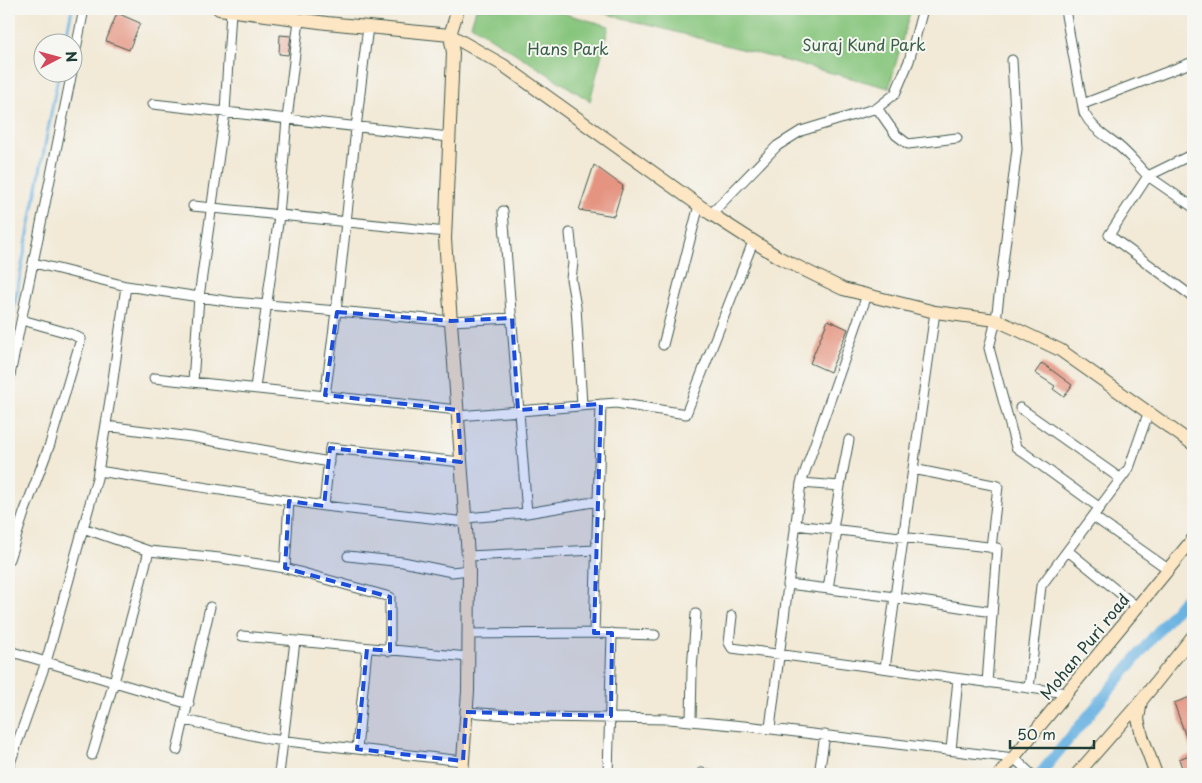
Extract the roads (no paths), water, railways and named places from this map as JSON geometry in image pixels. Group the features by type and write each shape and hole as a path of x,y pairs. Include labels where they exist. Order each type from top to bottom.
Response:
{"street":[{"path":"79,32 84,9"},
{"path":"458,9 450,35 453,52 446,232 469,570 468,657 462,774"},
{"path":"711,214 777,146 801,131 877,108 895,94 909,61 923,9"},
{"path":"1069,9 1065,10 1084,104 1084,113 1088,121 1103,136 1111,139 1148,176 1193,207"},
{"path":"193,382 198,296 213,208 225,112 225,10 299,20 450,35 503,65 711,214 778,257 835,285 867,295 935,312 996,320 1060,350 1149,411 1193,444"},
{"path":"255,388 265,305 279,216 287,119 299,20"},
{"path":"325,395 337,312 355,127 368,27"},
{"path":"1012,60 1017,149 996,320 989,348 1016,448 1100,508"},
{"path":"1084,104 1193,62"},
{"path":"9,380 70,82"},
{"path":"153,104 449,137"},
{"path":"877,108 896,135 908,144 958,138"},
{"path":"1193,154 1148,176 1109,235 1193,297"},
{"path":"663,345 699,205"},
{"path":"192,206 446,232"},
{"path":"503,211 527,513"},
{"path":"570,233 573,262 571,279 576,306 582,405"},
{"path":"154,378 325,395 458,413 616,403 686,414 753,242"},
{"path":"34,263 126,286 265,305 451,321 512,318"},
{"path":"9,766 46,662 98,471 126,286"},
{"path":"770,728 801,483 867,295"},
{"path":"885,668 935,312"},
{"path":"9,559 50,444 81,340 72,334 22,320"},
{"path":"594,633 602,404"},
{"path":"1020,408 1121,479"},
{"path":"1029,688 1041,586 1129,468 1149,411"},
{"path":"106,426 190,437 329,462"},
{"path":"828,589 840,486 849,440"},
{"path":"324,506 330,448 461,462"},
{"path":"913,469 998,486 991,548"},
{"path":"98,471 324,506 466,520 527,513 599,501"},
{"path":"801,483 840,486"},
{"path":"285,568 289,501"},
{"path":"1094,517 1168,569"},
{"path":"795,525 997,548 987,683"},
{"path":"83,528 149,550 285,568 390,597 390,651"},
{"name":"Mohan Puri road","path":"1000,774 1193,539"},
{"path":"92,755 114,682 149,550"},
{"path":"468,556 596,550"},
{"path":"1068,551 1137,607"},
{"path":"348,556 403,562 452,572 469,570"},
{"path":"788,584 895,597 992,612"},
{"path":"177,750 210,606"},
{"path":"691,721 696,614"},
{"path":"732,616 729,643 732,648 1067,693"},
{"path":"608,774 612,633"},
{"path":"468,634 612,633 655,635"},
{"path":"242,636 468,657"},
{"path":"1077,774 1141,701 1193,636"},
{"path":"279,774 295,641"},
{"path":"357,749 368,648"},
{"path":"9,651 189,704"},
{"path":"951,750 958,679"},
{"path":"1141,701 1138,718 1142,736 1156,774"},
{"path":"466,712 538,717 611,716 770,728 1014,758 1032,774"},
{"path":"185,720 282,740 462,761"},
{"path":"819,774 825,735"}],"waterway":[{"path":"67,32 72,9"},
{"path":"9,333 57,82"},
{"path":"1040,774 1193,589"}],"park label":[{"name":"Suraj Kund Park","path":"864,44"},
{"name":"Hans Park","path":"568,48"}]}
